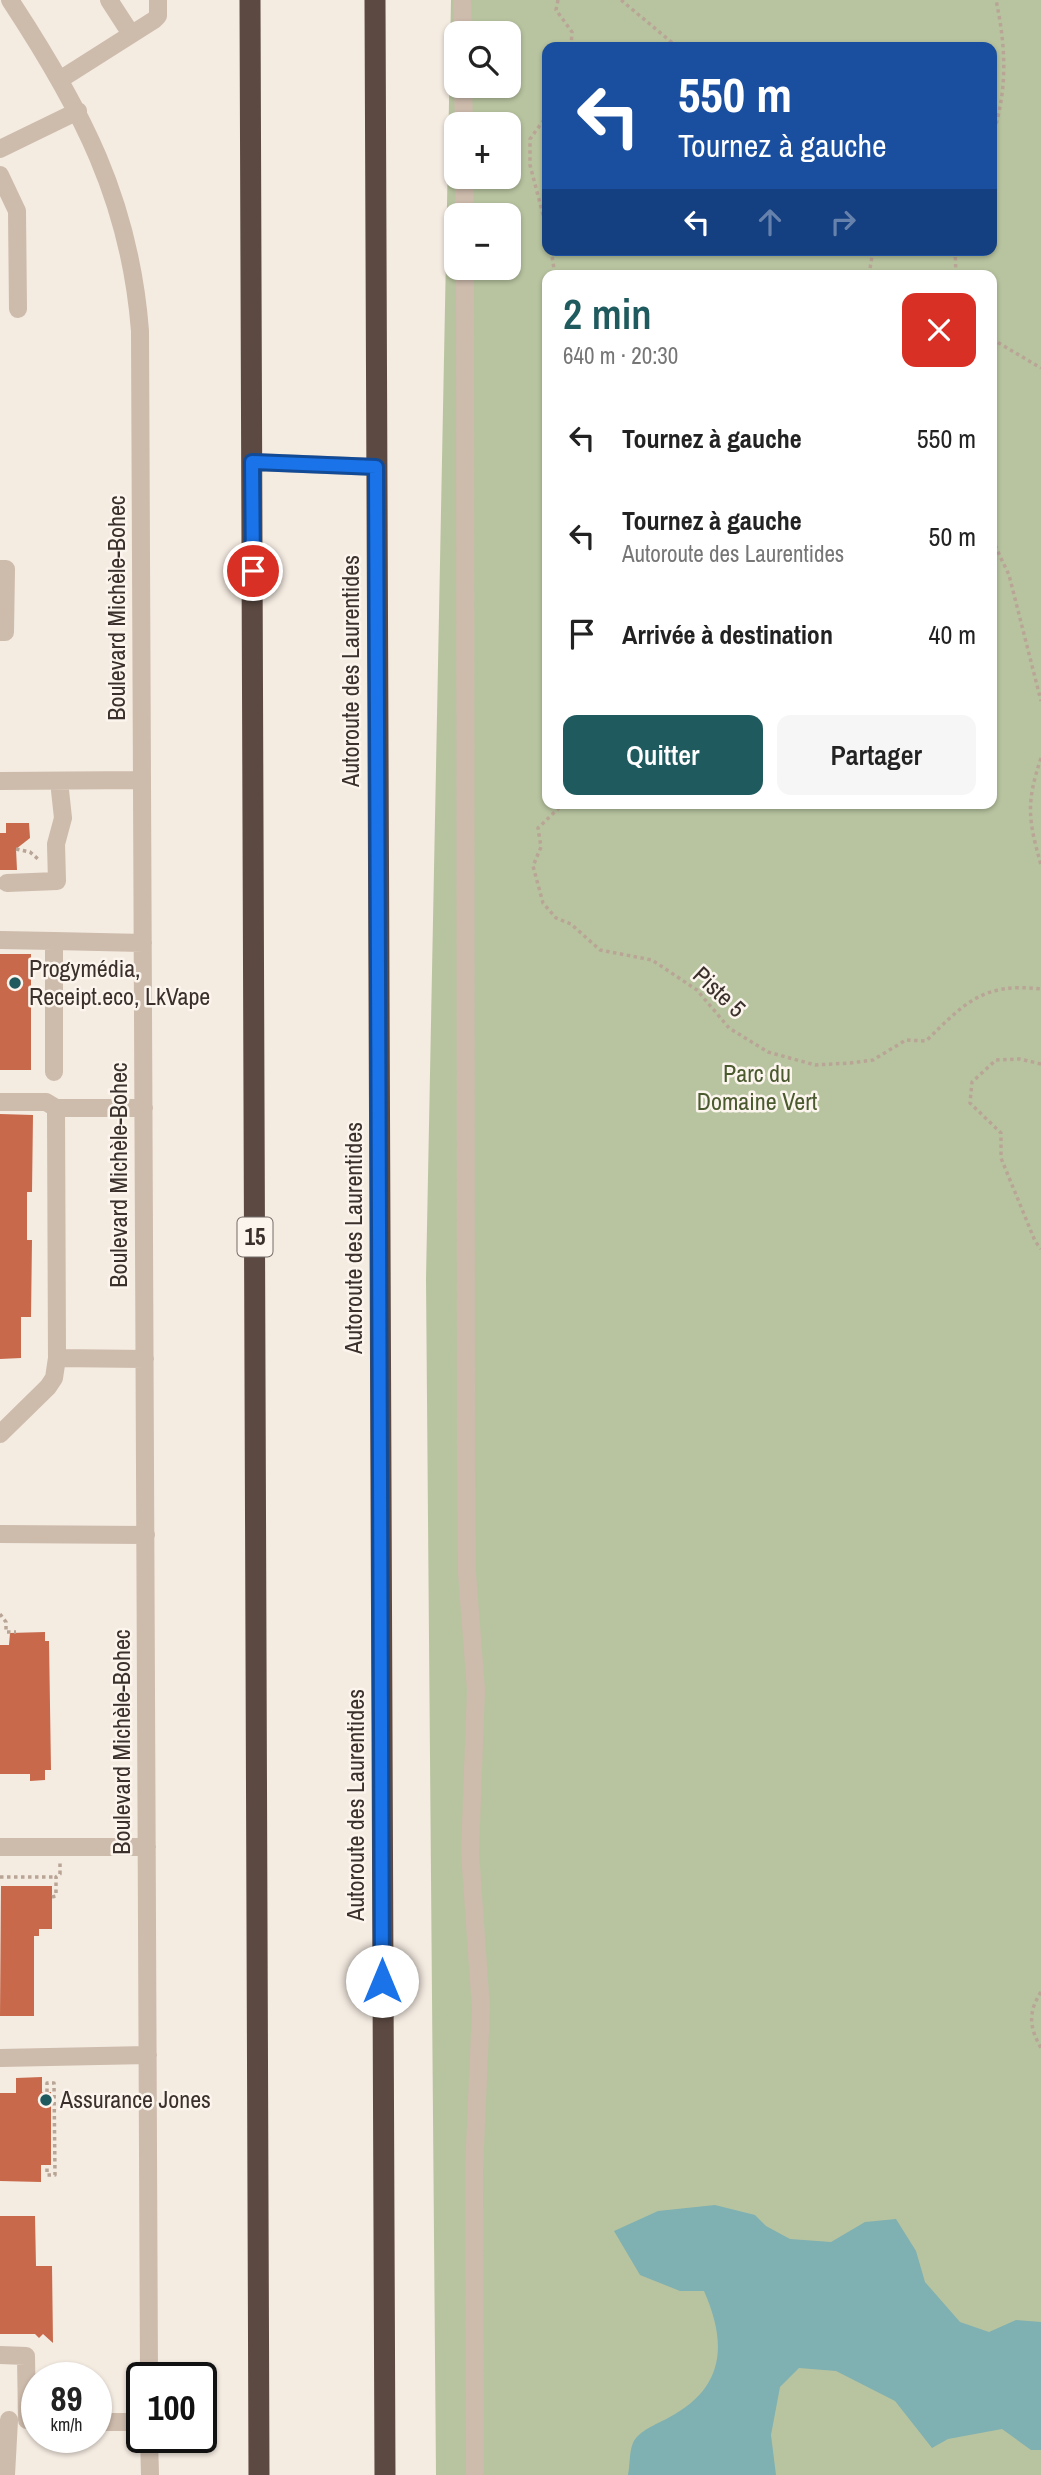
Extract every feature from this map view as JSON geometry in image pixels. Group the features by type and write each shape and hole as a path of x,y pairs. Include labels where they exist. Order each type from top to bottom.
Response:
{"highway":[{"name":"15","path":"250,0 259,2475"},
{"name":"Autoroute des Laurentides","path":"375,0 385,2475"}],"street":[{"name":"Boulevard Michèle-Bohec","path":"10,0 61,79 78,111 115,200 128,248 138,312 142,410 149,2362"},
{"path":"109,0 131,34"},
{"path":"61,79 158,16 158,0"},
{"path":"462,0 463,21"},
{"path":"0,149 78,111"},
{"path":"0,175 18,211 18,309"},
{"path":"465,280 466,1471 467,1573 477,1718 469,1828 481,2009 474,2170 475,2475"},
{"path":"252,462 376,467"},
{"path":"0,569 6,569 5,632 0,632"},
{"path":"0,781 142,780"},
{"path":"7,883 57,881 56,844 63,818 59,781"},
{"path":"0,940 143,943"},
{"path":"54,941 54,1072"},
{"path":"0,1101 46,1102 56,1108 144,1108"},
{"path":"0,1434 54,1378 57,1358 56,1108"},
{"path":"57,1358 145,1359"},
{"path":"0,1534 146,1535"},
{"path":"0,1847 147,1847"},
{"path":"0,2058 148,2055"},
{"path":"0,2356 26,2356 18,2420 6,2475"},
{"path":"149,2453 149,2475"}],"path":[{"path":"558,0 556,10 572,32 571,42"},
{"path":"621,0 671,42"},
{"path":"996,0 1005,59 997,119"},
{"path":"542,122 530,139 530,165 542,211"},
{"path":"997,342 1041,368"},
{"path":"997,550 1009,575 1041,701"},
{"path":"1041,758 1029,794 1032,834 1041,865"},
{"name":"Piste 5","path":"558,809 538,828 541,847 533,866 543,903 556,918 571,924 600,950 652,960 697,990 729,1028 768,1052 815,1065 873,1060 906,1040 926,1041 968,1000 987,992 1041,989"},
{"path":"16,849 30,852 35,859"},
{"path":"1041,1064 1020,1059 996,1060 972,1082 970,1103 1001,1133 1001,1158 1035,1241 1041,1249"},
{"path":"0,1614 6,1622 6,1632 16,1632"},
{"path":"0,1877 56,1877 56,1896 52,1897"},
{"path":"1041,1992 1030,2010 1033,2035 1041,2048"},
{"path":"47,2092 47,2082 54,2083 55,2175 47,2175 47,2165"}],"green space":[{"name":"Parc du Domaine Vert","path":"451,0 1041,0 1041,2475 436,2475 426,1279 446,280 521,280 521,203 447,203 447,189 521,189 521,112 449,112 449,98 521,98 521,21 451,21"}],"water":[{"path":"715,2205 755,2215 766,2226 790,2239 831,2242 865,2222 896,2219 916,2251 925,2282 960,2322 989,2332 1016,2320 1041,2322 1041,2450 1031,2450 1002,2429 948,2439 932,2448 895,2401 836,2371 799,2368 780,2387 771,2435 776,2475 628,2475 635,2439 701,2394 716,2364 718,2347 712,2311 704,2291 680,2291 640,2275 614,2231 658,2211"}],"building":[{"path":"6,823 29,823 30,838 16,849 17,870 0,870 0,833 6,833"},
{"name":"Progymédia, Receipt.eco, LkVape","path":"0,954 31,954 31,1070 0,1070"},
{"path":"0,1114 33,1115 32,1192 27,1192 27,1240 32,1240 31,1317 21,1317 21,1358 0,1359"},
{"path":"45,1632 45,1641 49,1641 51,1770 45,1770 45,1780 30,1781 30,1774 0,1774 0,1645 9,1645 10,1633"},
{"path":"1,1886 52,1886 52,1929 39,1929 39,1936 34,1936 34,2016 0,2016"},
{"path":"42,2077 42,2092 51,2092 51,2165 41,2165 41,2182 0,2181 0,2093 16,2093 16,2078"},
{"path":"0,2216 35,2216 36,2266 52,2266 53,2343 43,2334 39,2338 35,2334 0,2334"}],"place":[{"name":"Progymédia, Receipt.eco, LkVape","path":"15,983"},
{"name":"Assurance Jones","path":"46,2100"}],"route":[{"path":"253,571 252,462 376,467 382,1981"}]}
